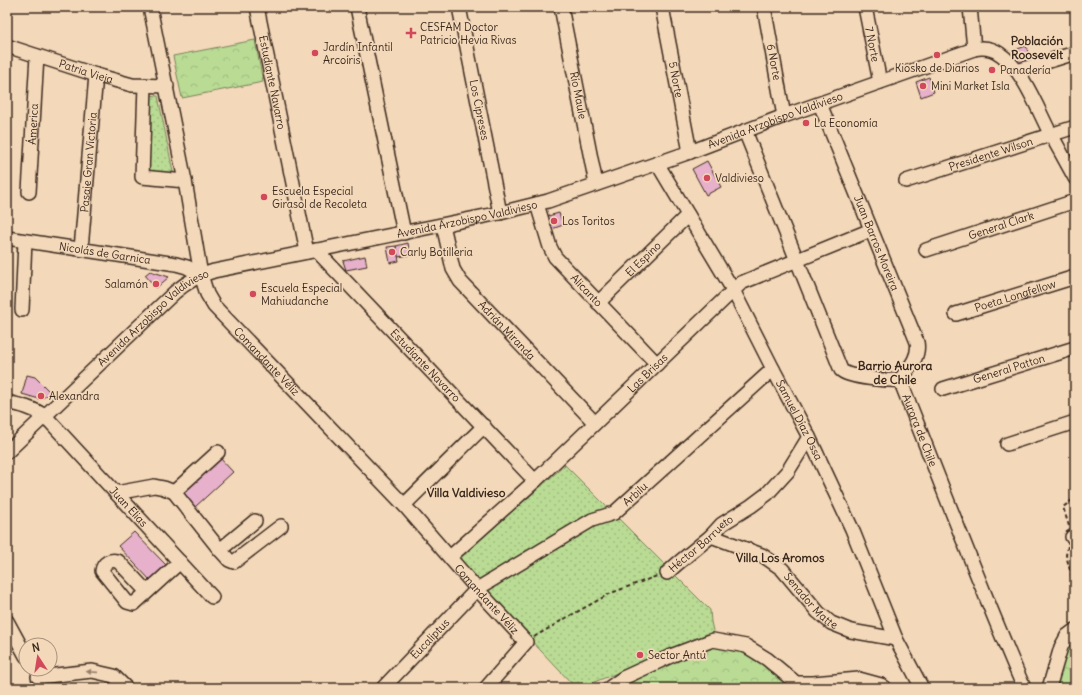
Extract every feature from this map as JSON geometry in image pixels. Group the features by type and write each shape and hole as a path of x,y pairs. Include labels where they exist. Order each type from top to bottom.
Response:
{"street":[{"name":"Comandante Véliz","path":"150,7 186,181 201,275 206,294 214,306 404,504 476,589 526,642"},
{"name":"Estudiante Navarro","path":"257,7 312,251 484,426 535,481"},
{"path":"357,7 404,233"},
{"name":"Los Cipreses","path":"459,7 500,213"},
{"name":"Río Maule","path":"561,7 596,184"},
{"name":"5 Norte","path":"662,7 690,152"},
{"name":"6 Norte","path":"764,7 784,116"},
{"name":"7 Norte","path":"865,7 880,82"},
{"path":"970,7 974,49 990,48 996,51 1006,58 1017,71 1075,178"},
{"name":"Patria Vieja","path":"7,46 132,85 167,86"},
{"name":"Avenida Arzobispo Valdivieso","path":"7,452 175,292 201,275 214,271 443,225 537,204 690,152 784,116 974,49"},
{"path":"1017,71 1075,53"},
{"name":"Ámerica","path":"29,192 37,56"},
{"name":"Pasaje Gran Victoria","path":"81,249 96,75"},
{"path":"145,85 142,177 186,181"},
{"name":"Juan Barros Moreira","path":"820,104 917,342 918,351 916,356 900,380"},
{"name":"Presidente Wilson","path":"906,181 1075,127"},
{"name":"Aurora de Chile","path":"745,131 841,370 848,375 900,380 984,595 1024,688"},
{"name":"Samuel Díaz Ossa","path":"657,163 733,290 809,437 852,529 896,639 922,688"},
{"name":"General Clark","path":"926,250 1075,201"},
{"name":"Alicanto","path":"537,204 550,247 555,257 657,364"},
{"name":"El Espino","path":"598,302 688,215"},
{"name":"Adrián Miranda","path":"443,225 453,269 460,281 595,423"},
{"name":"Las Brisas","path":"450,557 535,481 741,283 872,230"},
{"name":"Nicolás de Garnica","path":"7,238 176,264 187,267 201,275"},
{"path":"22,310 25,240"},
{"name":"Poeta Longfellow","path":"956,314 1075,277"},
{"name":"General Patton","path":"943,389 1075,348"},
{"name":"Arbilu","path":"476,589 592,520 614,513 773,369"},
{"path":"7,402 30,408 45,416"},
{"name":"Juan Elias","path":"45,416 212,597"},
{"path":"1007,444 1075,422"},
{"path":"404,504 484,426"},
{"name":"Héctor Barrueto","path":"667,573 711,536 722,524 767,494 788,471 809,437"},
{"path":"174,492 218,452"},
{"path":"116,493 154,486 174,492 220,550 229,560 234,562 238,561 281,526"},
{"path":"220,550 254,521"},
{"name":"Senador Matte","path":"711,536 762,555 782,569 818,612 831,623 851,631 896,639"},
{"path":"147,592 180,562"},
{"name":"Eucaliptus","path":"382,688 476,589"},
{"path":"8,625 18,642"},
{"path":"1049,688 1060,647 1067,636 1075,630"},
{"path":"609,688 623,678 713,640 746,646 767,659 796,683 812,684 859,679 881,685 885,688"},
{"path":"486,688 526,642"},
{"path":"37,678 92,671 114,676 126,688"}],"path":[{"name":"Héctor Barrueto","path":"526,642 612,593 667,573"}],"green space":[{"path":"255,40 263,82 182,98 173,56"},
{"path":"148,95 158,96 174,177 146,175"},
{"path":"565,465 710,610 714,635 576,688 456,561"},
{"path":"1075,634 1075,688 1053,688 1067,643"},
{"path":"716,644 745,648 795,688 617,688 629,680"}],"building":[{"path":"1026,46 1031,61 1021,64 1016,61 1012,51"},
{"path":"929,77 934,92 921,97 916,82"},
{"name":"Valdivieso","path":"707,161 721,187 706,195 692,169"},
{"path":"559,213 563,225 552,229 548,216"},
{"path":"408,243 410,255 398,257 396,246"},
{"name":"Carly Botilleria","path":"396,246 399,261 390,263 387,247"},
{"path":"365,256 367,266 346,270 343,261"},
{"path":"150,271 169,277 156,288 145,275"},
{"path":"27,375 35,377 50,392 46,396 39,399 22,394"},
{"path":"220,458 233,472 195,507 182,494"},
{"path":"134,532 167,566 151,581 118,546"},
{"path":"1075,665 1075,688 1071,688"}],"place":[{"name":"CESFAM Doctor Patricio Hevia Rivas","path":"411,33"},
{"name":"Jardín Infantil Arcoíris","path":"315,53"},
{"name":"Kiosko de Diarios","path":"937,55"},
{"name":"Panadería","path":"992,70"},
{"name":"Mini Market Isla","path":"923,86"},
{"name":"La Economía","path":"806,123"},
{"name":"Valdivieso","path":"707,178"},
{"name":"Escuela Especial Girasol de Recoleta","path":"264,197"},
{"name":"Los Toritos","path":"554,221"},
{"name":"Carly Botilleria","path":"392,252"},
{"name":"Salamón","path":"156,284"},
{"name":"Escuela Especial Mahiudanche","path":"253,294"},
{"name":"Alexandra","path":"41,396"},
{"name":"Sector Antú","path":"640,655"}],"district":[{"name":"Población Roosevelt","path":"1037,47"},
{"name":"Barrio Aurora de Chile","path":"895,372"},
{"name":"Villa Valdivieso","path":"466,492"},
{"name":"Villa Los Aromos","path":"780,557"}]}
